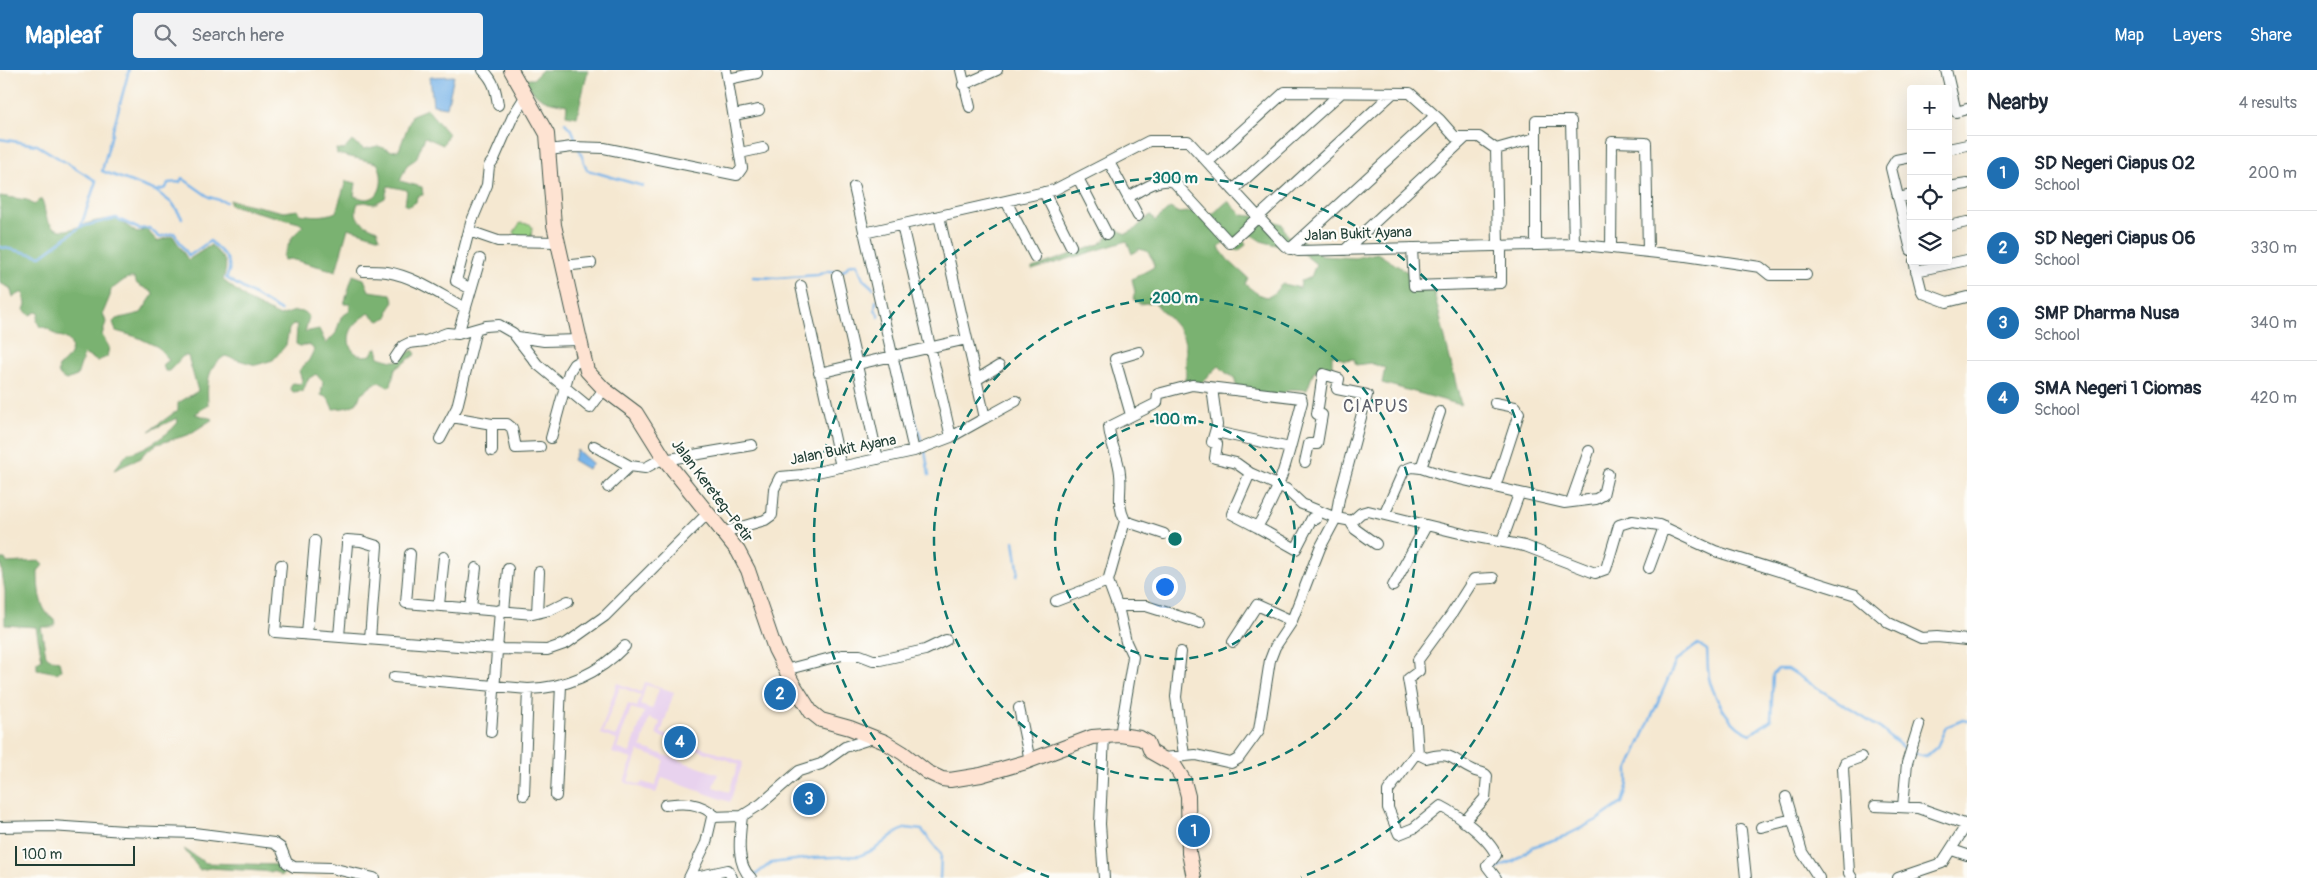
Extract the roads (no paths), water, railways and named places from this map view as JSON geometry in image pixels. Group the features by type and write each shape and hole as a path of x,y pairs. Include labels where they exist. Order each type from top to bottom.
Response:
{"street":[{"path":"484,70 491,77 495,86 498,105"},
{"name":"Jalan Kereteg–Petir","path":"511,70 545,128 549,150 553,214 587,371 604,389 636,413 666,461 724,532 743,560 774,649 785,670 815,716 894,747 927,772 942,780 962,779 1030,761 1084,739 1104,735 1143,739 1151,752 1163,758 1177,770 1186,787 1189,847 1194,878"},
{"path":"960,70 970,108"},
{"path":"963,86 997,70"},
{"path":"1946,70 1956,112 1967,109"},
{"path":"549,150 572,147 604,148 734,175 741,171 740,153 727,74 757,73"},
{"path":"1208,162 1285,92 1410,93 1455,137 1479,137 1496,149"},
{"path":"1233,190 1341,93"},
{"path":"1128,197 1159,181 1168,180 1174,182 1230,244 1394,93"},
{"path":"471,289 456,281 469,231 486,189 489,166 525,96"},
{"path":"734,115 759,110"},
{"path":"1290,249 1435,116"},
{"path":"1536,244 1536,121 1571,121 1574,244"},
{"path":"1345,250 1466,137"},
{"path":"1496,149 1535,138"},
{"name":"Jalan Bukit Ayana","path":"914,452 864,233 1054,190 1149,141 1188,141 1258,218 1290,249 1298,251 1574,244 1686,256 1760,267 1770,275 1806,275"},
{"path":"1611,248 1612,142 1646,143 1648,252"},
{"path":"1952,148 1967,145"},
{"path":"740,153 762,148"},
{"path":"1412,248 1414,286 1500,283 1496,149"},
{"path":"1907,158 1896,160 1891,168 1907,228"},
{"path":"1109,162 1138,216"},
{"path":"1078,178 1107,234"},
{"path":"1952,186 1967,184"},
{"path":"854,187 864,233"},
{"path":"1044,192 1071,246"},
{"path":"1898,198 1907,196"},
{"path":"1006,201 1036,257"},
{"path":"939,216 985,418"},
{"path":"1952,225 1967,222"},
{"path":"902,225 951,437"},
{"path":"469,231 498,241 558,242"},
{"path":"458,334 480,259"},
{"path":"1967,260 1915,266 1924,293 1947,302 1967,297"},
{"path":"563,266 590,263"},
{"path":"363,271 388,272 430,287 436,294 465,308"},
{"path":"837,276 878,459"},
{"path":"801,286 841,467"},
{"path":"395,358 403,346 409,343 426,342 447,333 458,334 499,325 518,337 537,364 590,408 604,389"},
{"path":"440,439 457,407 476,329"},
{"path":"518,337 544,341 579,340"},
{"path":"820,373 967,339"},
{"path":"1131,416 1115,359 1139,352"},
{"path":"551,438 563,387 571,367 583,359"},
{"path":"976,380 999,366"},
{"path":"1163,758 1184,755 1201,756 1231,763 1238,759 1252,741 1260,725 1270,660 1275,647 1292,621 1320,548 1336,518 1339,499 1366,395 1337,389 1339,379 1323,374 1317,413 1322,415 1320,433 1317,444 1310,444 1305,462"},
{"path":"1120,736 1133,657 1126,642 1108,580 1125,521 1118,498 1120,474 1110,439 1109,427 1157,403 1158,394 1192,385 1301,398 1302,402 1280,485 1257,527"},
{"path":"1212,388 1217,421 1216,432 1214,431 1212,442 1217,444 1215,458 1234,462 1250,473 1280,485 1302,504 1336,518 1350,521 1355,529 1376,544"},
{"name":"Jalan Bukit Ayana","path":"724,532 765,520 772,515 774,488 780,477 796,477 914,452 951,437 1016,401"},
{"path":"1495,403 1515,407 1520,413 1495,487"},
{"path":"1421,468 1440,412"},
{"path":"452,417 510,425 516,448 540,447"},
{"path":"492,424 492,451"},
{"path":"1216,432 1290,448"},
{"path":"594,446 630,466 645,468 658,461 752,445"},
{"path":"1571,502 1589,451"},
{"path":"608,487 630,466"},
{"path":"1385,513 1404,470 1421,468 1442,475 1560,502 1602,497 1608,474"},
{"path":"1250,473 1232,514 1296,548 1312,518 1316,519 1318,511"},
{"path":"1502,541 1518,497 1516,492"},
{"path":"1350,521 1362,512 1370,510 1385,513 1426,526 1525,546 1595,573 1606,568 1618,525 1621,522 1632,521 1656,524 1715,551 1856,595 1889,624 1921,638 1938,636 1967,640"},
{"path":"281,565 275,632 497,649 547,650 567,643 605,616 708,513"},
{"path":"1125,521 1164,534"},
{"path":"1393,586 1426,526"},
{"path":"1648,568 1664,527"},
{"path":"339,636 346,544 347,540 352,539 377,546 370,639"},
{"path":"306,634 315,541"},
{"path":"410,554 406,603 537,613 568,600"},
{"path":"440,605 444,557"},
{"path":"472,608 476,568"},
{"path":"491,732 497,649 508,570"},
{"path":"537,613 539,572"},
{"path":"1418,754 1409,677 1419,671 1418,660 1451,615 1474,579 1494,578"},
{"path":"1056,601 1108,580"},
{"path":"1233,642 1257,605 1292,621"},
{"path":"1117,606 1146,606 1200,623"},
{"path":"785,670 842,655 860,655 873,660 880,660 925,650 946,640"},
{"path":"394,678 528,689 548,688 561,685 596,671 625,646"},
{"path":"1181,652 1176,697 1184,755"},
{"path":"556,796 561,685"},
{"path":"524,794 528,689"},
{"path":"1018,708 1030,761"},
{"path":"1903,806 1907,763 1919,725"},
{"path":"1104,735 1100,824 1104,878"},
{"path":"665,805 686,802 708,809 715,816 742,816 761,804 799,771 821,764 845,747 873,738"},
{"path":"1418,754 1414,756 1388,791 1388,808 1399,834 1414,828 1440,806 1464,822 1495,852 1495,856 1487,864 1493,875"},
{"path":"1418,754 1426,758 1435,755 1454,758 1471,769 1484,773 1487,776 1485,798 1464,822"},
{"path":"1852,878 1849,873 1843,768 1845,763 1861,757"},
{"path":"1786,797 1802,852 1819,878"},
{"path":"1875,806 1903,806 1926,810 1967,825 1945,861 1939,865 1898,878"},
{"path":"690,878 706,843 711,820 715,816"},
{"path":"742,816 739,836 742,860 748,877"},
{"path":"1761,828 1792,819"},
{"path":"0,827 51,826 194,833 274,843 280,848 287,863 294,867 331,868 374,878"},
{"path":"1741,830 1746,878"},
{"path":"1952,850 1967,856"},
{"path":"690,878 728,870 732,878"}],"water":[{"path":"454,76 447,107 433,105 430,77"},
{"path":"577,450 593,464 588,469 573,460"}],"waterway":[{"path":"129,70 102,171 156,191 173,204 182,218"},
{"path":"565,123 573,132 577,144"},
{"path":"0,139 37,145 96,181 81,226"},
{"path":"579,149 587,170 643,186"},
{"path":"156,191 166,188 168,183 180,182 182,178 209,197 226,202"},
{"path":"0,247 41,256 80,227 116,218 139,229 149,228 159,237 174,233 189,256 210,241 223,253 228,262 229,272 226,278 281,311"},
{"path":"753,277 778,278 817,275 829,271 840,272 849,265 857,263 863,279 873,288"},
{"path":"876,301 875,309 879,317"},
{"path":"900,368 923,446"},
{"path":"925,451 929,475"},
{"path":"1014,541 1018,569 1017,576"},
{"path":"1494,872 1500,866 1514,861 1532,847 1565,836 1597,820 1622,803 1628,784 1628,770 1676,661 1698,644 1707,650 1709,678 1717,698 1731,720 1744,731 1751,734 1771,720 1773,674 1778,669 1788,669 1881,729 1907,751"},
{"path":"1914,753 1926,756 1937,747 1946,727 1963,720 1967,721"},
{"path":"754,876 771,863 811,858 859,856 875,849 894,834 906,828 922,830 941,854 940,878"}],"place":[{"name":"SD Negeri Ciapus 06","path":"780,694"},
{"name":"SMA Negeri 1 Ciomas","path":"680,742"},
{"name":"SMP Dharma Nusa","path":"809,799"},
{"name":"SD Negeri Ciapus 02","path":"1194,831"}],"district":[{"name":"CIAPUS","path":"1376,406"}]}
